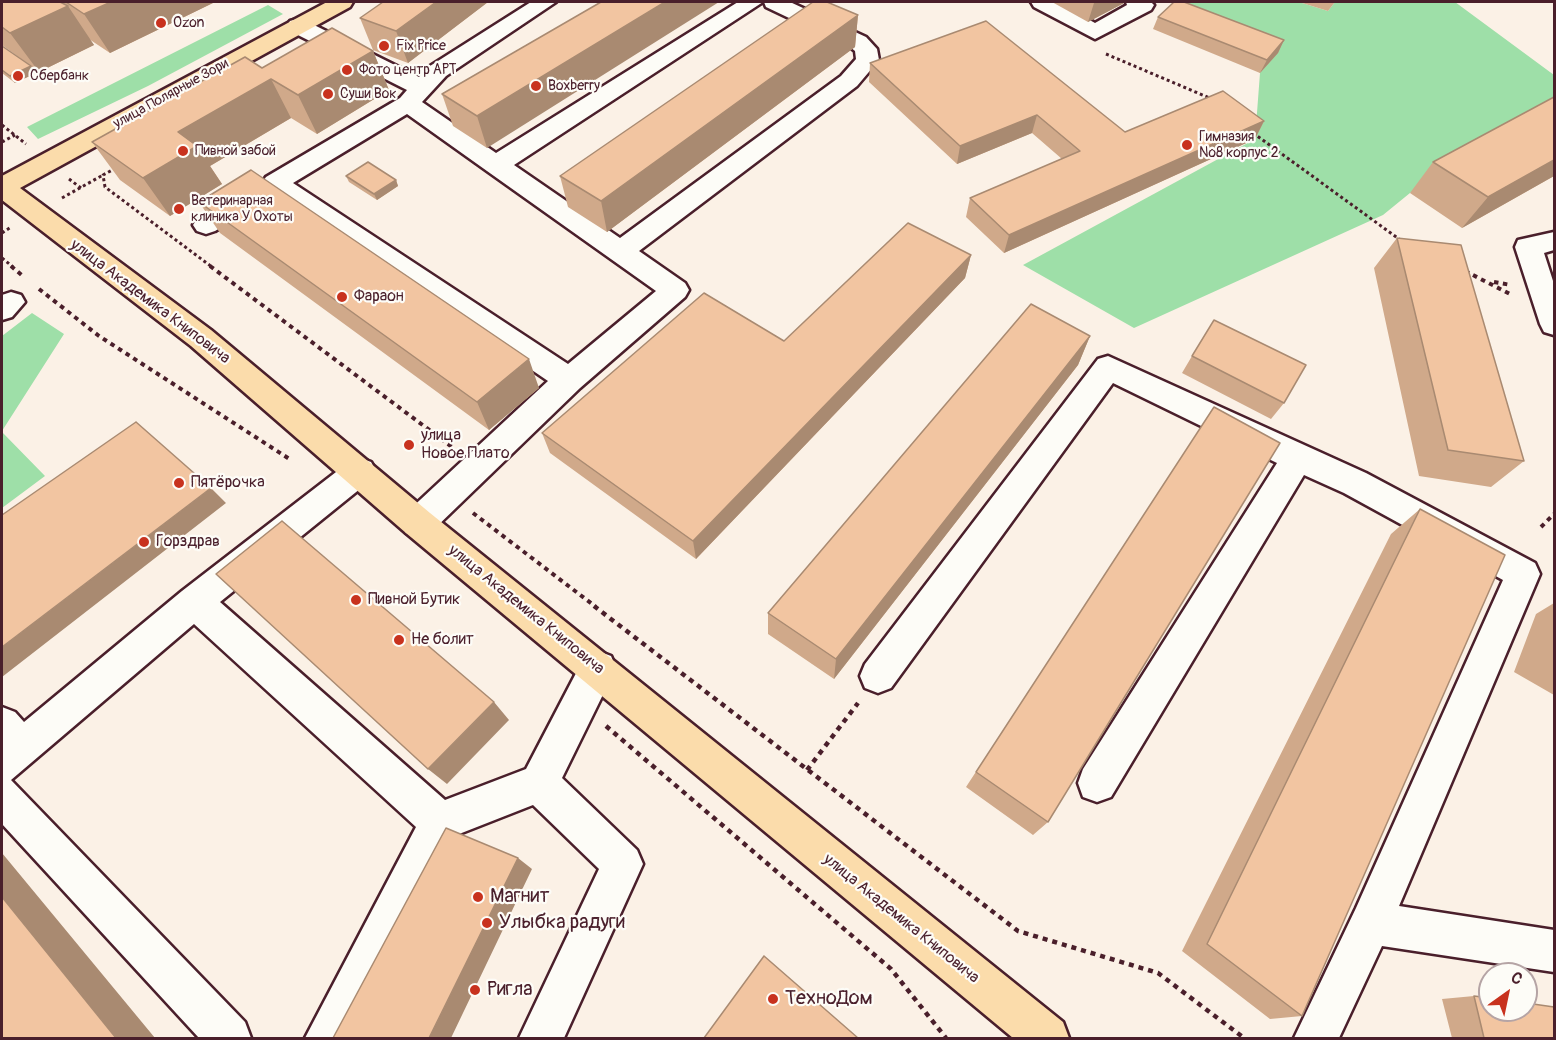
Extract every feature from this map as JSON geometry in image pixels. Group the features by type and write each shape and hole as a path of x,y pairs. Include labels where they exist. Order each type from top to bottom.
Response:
{"main road":[{"name":"улица Полярные Зори","path":"2,187 342,2"},
{"name":"улица Академика Книповича","path":"2,187 34,214 201,338 360,471 418,523 1047,1038"}],"lane":[{"path":"297,2 319,14"},
{"path":"206,225 415,96 438,71 545,2"},
{"path":"496,165 752,2"},
{"path":"621,251 849,81 868,60 866,49 858,42 774,2"},
{"path":"1042,2 1095,32 1143,5 1136,2"},
{"path":"298,26 415,96 496,165 675,290 569,380 418,523"},
{"path":"275,183 569,380"},
{"path":"1554,242 1528,247 1554,321"},
{"path":"878,676 1108,367 1297,458 1355,483 1523,574 1371,923 1316,1038"},
{"path":"1097,783 1297,458"},
{"path":"8,746 360,471"},
{"path":"194,602 440,822"},
{"path":"327,1038 440,822 539,783 598,669"},
{"path":"539,783 623,864 541,1038"},
{"path":"2,796 229,1038"},
{"path":"1371,923 1554,951"}],"path":[{"path":"1095,32 1083,45 1208,95 1216,103"},
{"path":"2,124 15,135 2,142"},
{"path":"1252,133 1403,241"},
{"path":"81,188 124,164"},
{"path":"103,175 105,187 453,447 461,505 1018,931 1158,973 1244,1038"},
{"path":"2,258 14,297"},
{"path":"1454,266 1491,282 1554,321"},
{"path":"38,288 99,336 290,459 332,494"},
{"path":"1541,527 1554,514"},
{"path":"807,770 878,676"},
{"path":"580,704 891,969 946,1038"}],"green space":[{"path":"1184,2 1299,2 1328,11 1335,2 1455,2 1554,75 1554,115 1410,193 1383,215 1134,328 1023,265 1255,139 1260,73"},
{"path":"268,5 283,14 148,86 38,139 27,127"},
{"path":"32,313 64,334 2,431 2,336"},
{"path":"2,432 45,476 2,508"}],"building":[{"path":"2,2 60,2 68,6 10,33 2,27"},
{"path":"66,2 111,2 84,14"},
{"path":"383,2 436,2 396,31 360,18"},
{"path":"601,2 665,2 477,116 442,94"},
{"path":"813,2 827,2 858,15 601,201 560,176"},
{"path":"1174,2 1184,2 1284,40 1267,60 1158,17"},
{"name":"Гимназия №8 корпус 2","path":"986,21 1125,132 1223,91 1264,121 1009,235 970,198 1080,151 1037,115 960,146 870,63"},
{"path":"332,28 373,51 298,95 271,79 178,132 197,146 143,178 92,142 245,57 262,68"},
{"path":"2,46 31,66 10,76 2,70"},
{"path":"1554,97 1554,160 1488,197 1433,162"},
{"path":"368,162 396,180 374,194 346,176"},
{"path":"251,170 529,359 477,402 199,202"},
{"path":"908,223 971,255 693,541 542,433 704,293 784,341"},
{"path":"1397,238 1461,245 1524,461 1448,450"},
{"path":"1031,304 1090,336 836,659 768,613"},
{"path":"1214,320 1306,365 1284,403 1192,356"},
{"path":"1214,407 1280,443 1048,822 976,772"},
{"path":"136,422 211,488 2,647 2,515"},
{"path":"1420,509 1505,555 1302,1016 1207,944"},
{"path":"282,521 494,702 428,769 216,574"},
{"path":"446,828 518,858 429,1038 333,1038"},
{"path":"2,897 116,1038 2,1038"},
{"name":"ТехноДом","path":"764,956 858,1038 704,1038"},
{"path":"1474,996 1478,996 1478,1013"},
{"path":"1538,1005 1554,1007 1554,1038 1484,1038 1480,1022 1538,1022"}],"place":[{"name":"Ozon","path":"161,23"},
{"name":"Fix Price","path":"384,46"},
{"name":"Фото центр АРТ","path":"347,70"},
{"name":"Сбербанк","path":"18,76"},
{"name":"Boxberry","path":"536,86"},
{"name":"Суши Вок","path":"328,94"},
{"name":"Гимназия №8 корпус 2","path":"1187,145"},
{"name":"Пивной забой","path":"183,151"},
{"name":"Ветеринарная клиника У Охоты","path":"179,209"},
{"name":"Фараон","path":"342,297"},
{"name":"улица Новое Плато","path":"409,445"},
{"name":"Пятёрочка","path":"179,483"},
{"name":"Горздрав","path":"144,542"},
{"name":"Пивной Бутик","path":"356,600"},
{"name":"Не болит","path":"399,640"},
{"name":"Магнит","path":"478,897"},
{"name":"Улыбка радуги","path":"487,923"},
{"name":"Ригла","path":"475,990"},
{"name":"ТехноДом","path":"773,999"}]}
